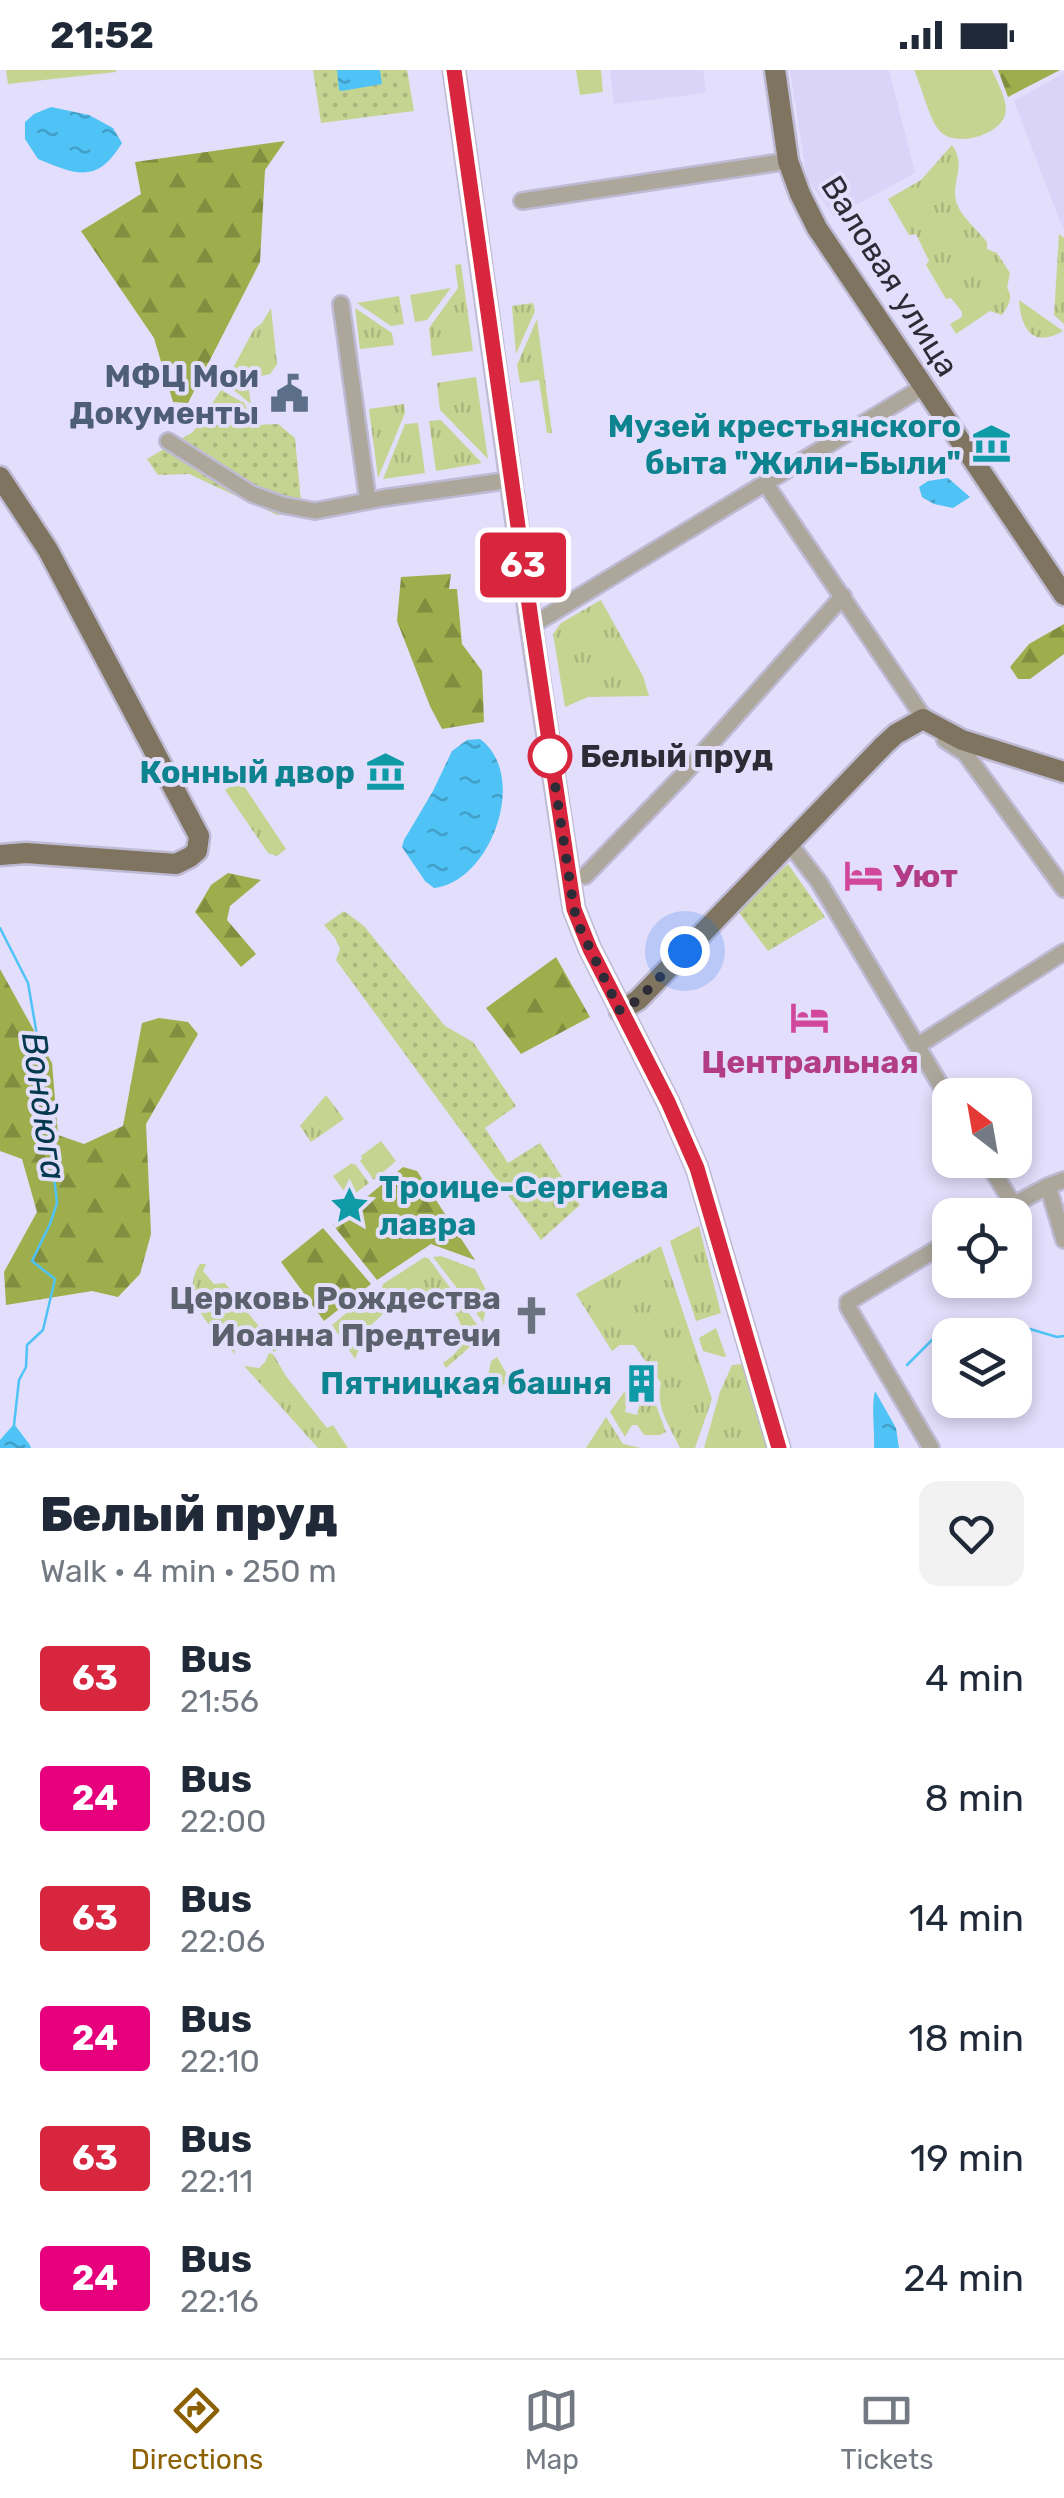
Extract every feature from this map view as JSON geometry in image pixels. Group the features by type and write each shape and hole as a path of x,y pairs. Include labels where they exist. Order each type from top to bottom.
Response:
{"main road":[{"path":"454,70 574,909 697,1168 779,1448"},
{"name":"Валовая улица","path":"774,70 788,161 817,228 1064,596"},
{"path":"0,477 48,550 199,836 197,851 176,864 26,853 0,855"},
{"path":"620,1011 638,1000 884,745 923,719 962,740 1064,772"}],"street":[{"path":"522,201 788,161"},
{"path":"341,304 368,501"},
{"path":"532,626 923,387"},
{"path":"168,441 252,494 315,511 511,480"},
{"path":"766,484 923,719 965,753 1064,889"},
{"path":"585,876 682,776 843,596"},
{"path":"789,842 819,882 936,1078"},
{"path":"916,1046 1064,952"},
{"path":"1025,1198 1056,1183 1064,1240"},
{"path":"931,1448 848,1302 932,1252"}],"shaded area":[{"path":"610,70 703,70 706,93 614,104"},
{"path":"790,70 889,70 915,173 834,217 807,179"},
{"path":"1064,73 1064,228 1063,229 1014,101"}],"green space":[{"path":"6,70 116,70 116,72 8,84"},
{"path":"313,70 407,70 414,111 321,123"},
{"path":"576,70 601,70 603,92 580,95"},
{"path":"914,70 992,70 1002,92 1005,115 985,134 964,139 945,135 931,117"},
{"path":"998,70 1060,70 1008,97"},
{"path":"285,141 265,170 260,262 188,403 173,402 154,338 81,231 141,194 135,162"},
{"path":"952,145 959,167 955,194 958,207 987,242 987,249 997,253 1010,273 1010,299 1002,315 990,311 956,334 950,324 962,317 962,312 951,298 946,299 926,265 929,261 916,234 909,235 888,199 921,180"},
{"path":"1059,234 1064,238 1064,324 1054,315"},
{"path":"983,262 1000,266 996,300 980,298"},
{"path":"461,264 473,351 432,356 429,328 458,288 455,265"},
{"path":"451,288 427,320 415,322 410,295"},
{"path":"399,296 404,324 391,326 357,303"},
{"path":"1019,300 1063,331 1043,338 1030,333 1022,319"},
{"path":"533,303 535,311 516,354 512,306"},
{"path":"271,308 277,364 270,374 247,379 251,404 225,383 254,329"},
{"path":"355,308 392,333 394,345 360,349"},
{"path":"537,319 552,433 547,433 539,380 520,383 517,365"},
{"path":"476,377 488,459 440,410 437,383"},
{"path":"221,390 244,403 255,425 278,424 295,438 302,513 277,515 189,474 158,475 147,459 193,432"},
{"path":"404,404 405,413 378,478 369,409"},
{"path":"441,420 482,463 436,471 429,421"},
{"path":"418,423 425,473 383,479 405,424"},
{"path":"451,574 449,589 457,589 462,644 482,671 484,722 442,729 397,621 401,577"},
{"path":"601,600 643,676 649,696 588,697 565,707 553,634 561,623"},
{"path":"1064,624 1064,654 1030,679 1018,679 1010,667 1029,644"},
{"path":"240,780 286,849 277,856 268,853 225,790"},
{"path":"788,864 825,917 768,951 737,910"},
{"path":"228,873 261,880 230,906 227,920 256,954 241,967 195,912 211,885"},
{"path":"344,911 364,926 445,1026 473,1042 516,1106 485,1128 508,1163 540,1143 580,1205 541,1240 336,960 340,949 324,925"},
{"path":"556,957 590,1017 521,1054 486,1008"},
{"path":"0,969 52,1063 58,1135 84,1144 123,1126 142,1023 159,1018 188,1022 198,1034 146,1124 151,1234 140,1274 118,1297 92,1291 6,1305 4,1272 37,1212 22,1159 0,1151"},
{"path":"326,1095 344,1119 311,1142 300,1126"},
{"path":"381,1141 396,1161 374,1180 360,1161"},
{"path":"352,1163 369,1183 349,1198 333,1176"},
{"path":"403,1167 417,1171 475,1260 431,1244 377,1280 333,1225"},
{"path":"699,1226 721,1313 696,1321 670,1241"},
{"path":"323,1228 371,1284 324,1321 281,1262"},
{"path":"661,1246 712,1399 695,1448 680,1448 662,1409 661,1383 634,1345 620,1345 612,1351 576,1294"},
{"path":"441,1256 475,1269 489,1296 483,1322 433,1257"},
{"path":"425,1257 481,1330 480,1338 446,1368 443,1363 458,1350 463,1337 452,1309 435,1293 415,1294 394,1305 382,1287"},
{"path":"200,1264 206,1264 203,1271 214,1284 225,1283 277,1350 274,1352 259,1332 248,1330 237,1338 235,1354 217,1335 195,1301 194,1277"},
{"path":"374,1290 388,1307 367,1329 355,1359 332,1325"},
{"path":"716,1328 724,1357 703,1351 699,1338"},
{"path":"269,1353 327,1428 333,1425 348,1448 318,1448 244,1366 259,1368"},
{"path":"497,1357 510,1380 491,1388 487,1381 491,1361"},
{"path":"743,1364 767,1448 704,1448 732,1365"},
{"path":"624,1392 628,1395 625,1412 637,1415 640,1402 653,1397 666,1432 644,1435 637,1425 632,1425 625,1437 610,1412"},
{"path":"606,1417 623,1444 641,1448 586,1448"}],"water":[{"path":"337,70 380,70 382,84 342,91"},
{"path":"51,107 89,115 113,128 122,143 104,165 85,172 38,159 25,139 25,122"},
{"path":"948,478 970,497 953,508 922,497 919,487 928,481"},
{"name":"Белый пруд","path":"480,739 495,756 502,777 497,825 472,868 454,882 434,888 402,847 404,840 452,751 467,740"},
{"path":"875,1391 896,1428 899,1448 874,1448"},
{"path":"14,1424 31,1448 0,1448 0,1440"}],"waterway":[{"name":"Вондюга","path":"0,928 28,983 57,1203 32,1261 55,1279 43,1330 27,1345 14,1425"},
{"path":"907,1365 936,1336 953,1330 978,1334 998,1328 1030,1329 1064,1336"}],"bus line":[{"name":"63","path":"454,70 574,909 620,1011 686,1138 779,1448"}],"place":[{"name":"МФЦ Мои Документы","path":"289,394"},
{"name":"Музей крестьянского быта \"Жили-Были\"","path":"991,444"},
{"name":"Белый пруд","path":"550,756"},
{"name":"Конный двор","path":"385,772"},
{"name":"Уют","path":"863,876"},
{"name":"Центральная","path":"810,1017"},
{"name":"Троице-Сергиева лавра","path":"349,1205"},
{"name":"Церковь Рождества Иоанна Предтечи","path":"531,1316"},
{"name":"Пятницкая башня","path":"642,1383"}],"route":[{"path":"550,756 549,745 574,909 620,1011 638,1000 685,951"}]}
